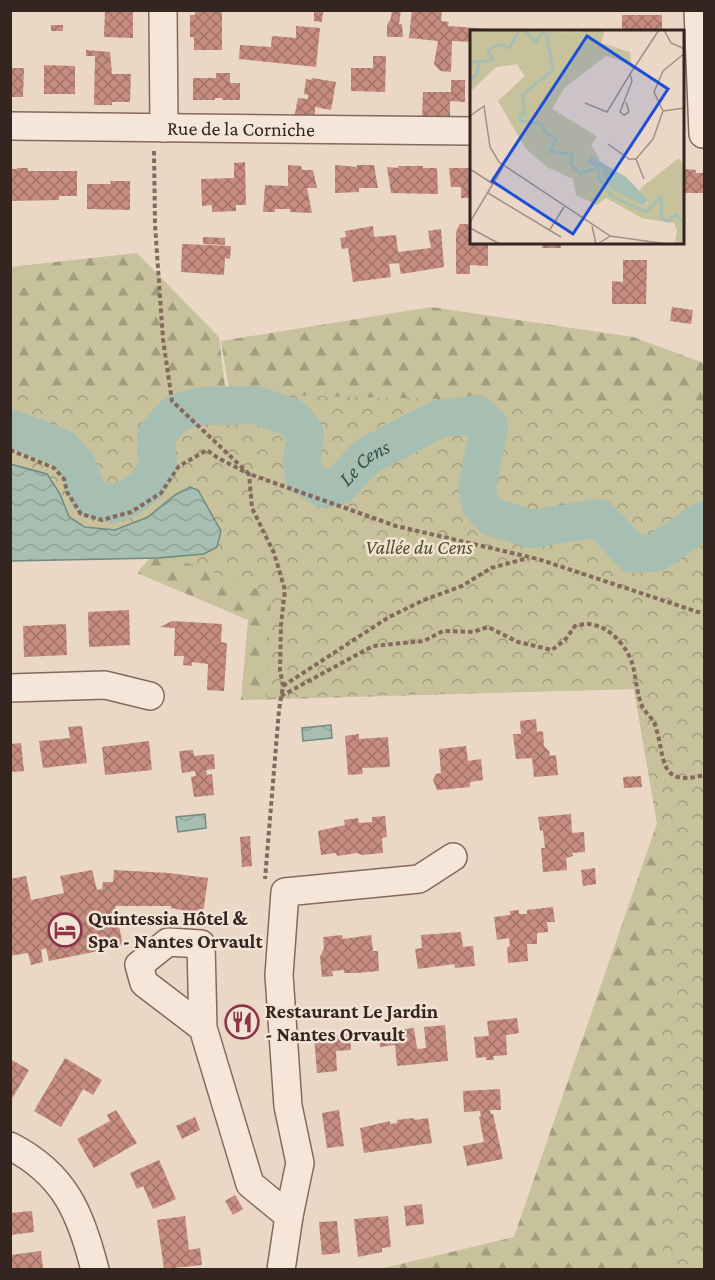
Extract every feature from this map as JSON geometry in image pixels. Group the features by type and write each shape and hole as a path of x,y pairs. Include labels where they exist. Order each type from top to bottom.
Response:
{"street":[{"path":"163,10 164,128"},
{"path":"697,134 698,10"},
{"name":"Rue de la Corniche","path":"10,126 470,131"},
{"path":"10,688 105,685 150,696"},
{"path":"281,1269 300,1163 288,1106 274,889 418,879 453,857"},
{"path":"203,1028 250,1184 289,1216"},
{"path":"10,1146 49,1172 71,1201 86,1234 95,1269"}],"path":[{"path":"164,128 154,142 156,225 163,339 172,400 249,474 252,507 274,553 285,590 280,647 283,686 274,889"},
{"path":"10,450 54,468 64,479 67,492 81,514 102,520 131,512 161,493 179,466 207,450 249,474 396,526 530,557 705,614"},
{"path":"283,686 389,617 424,600 462,586 491,568 530,557"},
{"path":"282,696 373,646 424,641 443,631 473,632 488,627 518,642 552,651 565,640 574,626 588,624 604,629 621,642 632,663 643,709 655,723 658,744 667,770 676,778 689,779 705,775"}],"green space":[{"path":"137,253 219,337 230,426 11,440 10,267"},
{"path":"431,307 633,337 704,363 704,597 235,427 221,341"},
{"name":"Vallée du Cens","path":"10,388 704,406 704,1269 663,1269 657,823 634,689 266,698 271,594 69,519 11,475"},
{"path":"213,484 657,601 704,1023 704,1269 380,1269 514,1237 657,823 634,689 241,700 248,620 137,573"}],"water":[{"path":"10,464 47,474 60,494 69,517 85,527 115,530 148,517 175,495 190,487 198,490 221,531 217,547 204,554 158,558 11,561"},
{"path":"331,725 332,738 303,741 302,728"},
{"path":"205,814 206,828 178,832 176,817"}],"building":[{"path":"105,10 133,10 133,38 104,37"},
{"path":"195,10 222,10 222,50 194,50 194,37 190,37 190,15 195,15"},
{"path":"314,10 323,12 322,22 314,21"},
{"path":"392,10 401,10 399,24 402,24 403,37 387,37 387,25"},
{"path":"412,10 442,10 441,21 449,22 448,26 490,29 470,30 470,42 452,41 451,72 440,71 434,64 438,41 409,38"},
{"path":"622,15 662,15 662,30 622,29"},
{"path":"51,25 63,25 63,31 51,31"},
{"path":"296,26 320,28 316,67 239,59 240,45 271,47 272,36 296,38"},
{"path":"86,50 110,52 112,74 131,74 130,102 94,105 95,56 86,56"},
{"path":"373,56 386,56 385,92 351,91 351,68 373,68"},
{"path":"44,65 75,66 75,94 44,94"},
{"path":"10,68 24,68 23,97 10,97"},
{"path":"216,73 230,73 230,83 240,83 240,100 215,98 215,100 193,100 193,78 216,78"},
{"path":"312,78 336,82 331,110 315,107 315,118 294,118 298,98 308,99 308,95 304,94 306,79 311,80"},
{"path":"451,80 465,80 465,102 450,101 450,119 422,119 423,92 451,92"},
{"path":"245,162 246,205 236,205 236,211 212,212 212,205 202,206 201,179 234,178 234,163"},
{"path":"288,165 301,166 302,170 313,170 317,188 307,188 312,213 290,212 290,209 263,212 265,185 288,186"},
{"path":"335,165 357,167 357,165 374,165 378,188 359,188 359,192 335,193"},
{"path":"398,166 437,168 438,194 391,193 387,167 398,168"},
{"path":"28,168 28,171 77,171 77,196 59,196 59,200 10,201 10,169"},
{"path":"449,168 470,168 470,198 461,198 461,187 451,187"},
{"path":"685,169 704,173 704,193 685,193"},
{"path":"110,181 130,181 130,210 87,209 87,184 111,184"},
{"path":"460,224 470,224 470,244 488,244 488,266 470,265 470,274 456,274 456,232"},
{"path":"373,226 374,237 396,235 398,252 431,248 428,231 441,229 444,267 401,274 399,263 389,264 391,277 353,282 348,248 342,249 340,238 346,237 345,231"},
{"path":"203,237 225,238 225,245 203,244"},
{"path":"182,244 231,246 230,259 225,258 224,275 181,272"},
{"path":"542,244 561,244 561,248 542,248"},
{"path":"623,260 647,260 646,304 612,304 612,281 623,282"},
{"path":"672,307 693,310 691,324 670,321"},
{"path":"129,610 130,645 89,647 88,612"},
{"path":"172,621 222,624 221,642 227,643 224,691 207,690 208,664 192,662 192,666 183,665 184,656 174,656 175,628 160,627"},
{"path":"66,624 67,655 24,657 23,626"},
{"path":"536,719 537,732 543,731 544,746 550,756 556,755 558,775 534,777 532,758 516,759 513,734 521,734 520,721"},
{"path":"82,726 87,763 43,768 39,741 70,738 68,727"},
{"path":"359,734 359,739 388,737 390,767 362,768 363,774 348,775 345,736"},
{"path":"149,741 152,770 105,775 102,747"},
{"path":"21,743 24,771 10,772 10,744"},
{"path":"466,746 468,761 481,759 483,780 470,782 470,787 437,790 433,780 436,774 441,773 439,749"},
{"path":"193,750 194,756 214,754 215,769 206,770 207,775 212,774 214,795 194,797 191,777 196,776 195,771 182,773 179,751"},
{"path":"641,776 642,787 624,788 623,777"},
{"path":"571,814 572,833 584,832 585,852 572,853 573,856 566,858 567,870 543,872 541,848 545,848 543,830 540,831 538,817"},
{"path":"385,816 387,837 382,838 383,853 321,855 318,831 345,825 344,820 358,818 359,823 372,822 372,817"},
{"path":"250,836 252,866 242,867 240,837"},
{"path":"595,868 596,884 583,886 581,870"},
{"name":"Quintessia Hôtel & Spa - Nantes Orvault","path":"92,870 97,890 102,889 103,882 113,882 114,870 208,878 203,914 171,908 171,906 115,906 123,946 49,961 46,948 41,950 43,962 31,965 28,953 10,956 10,879 26,876 31,900 64,893 60,876"},
{"path":"553,907 555,922 547,922 548,932 537,933 537,944 527,944 528,961 508,963 509,938 497,940 494,917 510,915 510,911 519,910 519,914 527,914 527,910"},
{"path":"461,932 463,947 473,946 475,966 455,968 454,964 418,969 415,949 422,948 421,935"},
{"path":"342,935 343,939 371,935 373,951 378,951 379,971 344,973 344,970 332,971 333,976 322,977 320,957 324,948 323,937"},
{"path":"517,1018 519,1033 506,1035 507,1055 493,1056 494,1060 486,1060 486,1057 476,1058 474,1037 489,1036 487,1021"},
{"path":"445,1025 448,1061 397,1066 395,1045 380,1047 378,1032 414,1028 417,1049 426,1048 424,1027"},
{"path":"350,1034 351,1050 336,1051 337,1071 317,1073 314,1037"},
{"path":"65,1058 102,1080 93,1095 83,1089 61,1127 34,1111"},
{"path":"10,1059 29,1070 10,1102"},
{"path":"500,1089 501,1110 490,1110 493,1114 503,1159 467,1166 463,1146 484,1142 480,1111 464,1112 463,1091"},
{"path":"116,1110 137,1143 94,1168 77,1139 110,1121 107,1115"},
{"path":"339,1110 344,1146 327,1148 322,1113"},
{"path":"195,1117 200,1130 182,1139 176,1126"},
{"path":"414,1118 415,1120 428,1118 432,1143 364,1153 360,1128 390,1121 390,1124 397,1123 397,1120"},
{"path":"159,1160 176,1199 153,1209 143,1186 137,1189 130,1173"},
{"path":"235,1195 243,1209 233,1215 225,1201"},
{"path":"422,1204 424,1224 406,1226 404,1206"},
{"path":"32,1211 34,1232 10,1235 10,1213"},
{"path":"185,1216 189,1250 200,1248 202,1265 164,1269 157,1220"},
{"path":"388,1216 391,1247 382,1248 382,1252 358,1257 354,1219"},
{"path":"337,1221 340,1253 322,1255 319,1222"},
{"path":"41,1251 43,1269 11,1269 10,1255"}],"waterway":[{"name":"Le Cens","path":"10,428 62,448 77,465 89,497 112,504 127,499 147,485 158,465 156,435 175,414 189,409 202,406 256,405 293,418 305,434 302,464 304,477 325,489 339,486 367,456 439,419 477,414 489,426 477,489 481,505 492,517 532,529 599,518 633,554 656,553 704,520"}],"place":[{"name":"Quintessia Hôtel & Spa - Nantes Orvault","path":"65,930"},
{"name":"Restaurant Le Jardin - Nantes Orvault","path":"242,1022"}]}
